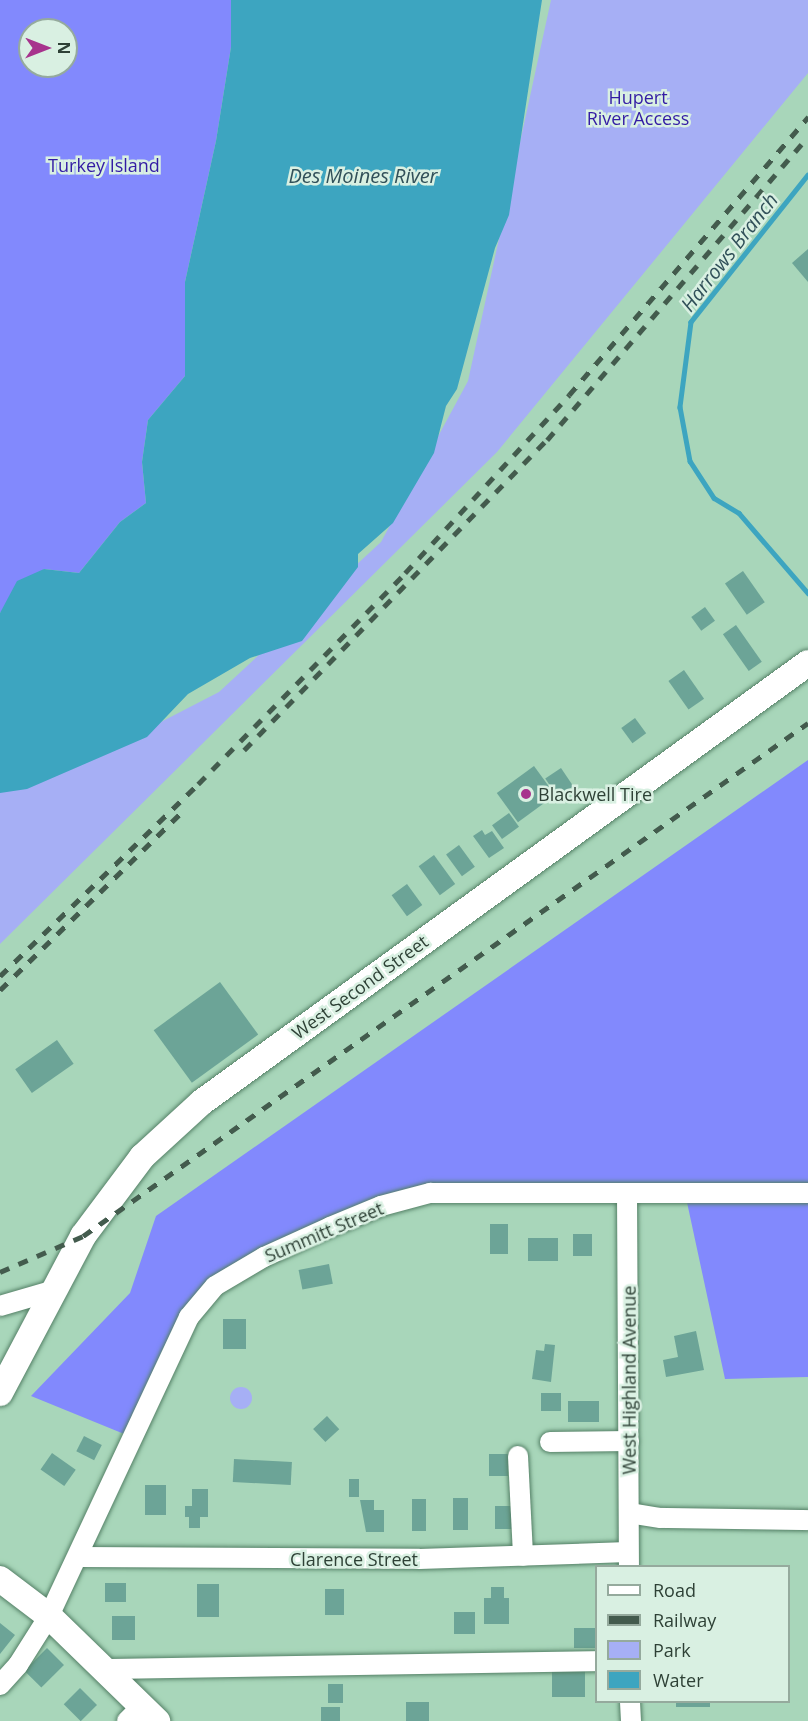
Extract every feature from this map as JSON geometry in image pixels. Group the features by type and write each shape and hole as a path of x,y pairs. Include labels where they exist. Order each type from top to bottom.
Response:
{"main road":[{"name":"West Second Street","path":"0,1393 58,1289 83,1236 142,1157 202,1102 783,677 808,663"},
{"path":"0,1580 49,1616 104,1670 142,1716"}],"street":[{"name":"Summitt Street","path":"0,1685 18,1665 49,1616 79,1557 189,1317 215,1286 264,1257 330,1227 381,1206 430,1193 808,1193"},
{"name":"West Highland Avenue","path":"627,1193 628,1559"},
{"path":"0,1306 58,1289"},
{"path":"550,1442 629,1441"},
{"path":"518,1456 523,1556"},
{"path":"629,1513 661,1518 808,1520"},
{"name":"Clarence Street","path":"79,1557 419,1559 523,1556 628,1559"},
{"path":"104,1670 595,1661"},
{"path":"630,1703 631,1721"}],"green space":[{"name":"Turkey Island","path":"0,0 231,0 231,47 216,141 185,282 185,376 148,420 142,462 146,503 120,522 79,573 44,569 0,613"},
{"name":"Hupert River Access","path":"551,0 808,0 808,73 497,452 0,944 0,787 99,754 219,692 381,542 468,381"},
{"path":"808,760 808,1377 725,1379 685,1193 430,1193 215,1286 134,1438 31,1396 130,1293 156,1216"},
{"path":"241,1387 249,1390 252,1398 249,1406 241,1409 233,1406 230,1398 233,1390"}],"water":[{"name":"Des Moines River","path":"231,0 542,0 509,215 495,248 457,389 446,406 434,453 393,523 358,554 358,567 302,641 250,658 188,694 147,737 27,789 0,793 0,613 17,581 44,569 79,573 120,522 146,503 142,462 148,420 185,376 185,282 216,141 231,47"}],"building":[{"path":"808,249 808,282 792,263"},
{"path":"743,571 765,602 747,615 725,584"},
{"path":"705,607 715,621 701,631 691,617"},
{"path":"736,625 762,662 749,671 723,634"},
{"path":"684,670 704,699 689,710 668,681"},
{"path":"635,718 646,733 632,743 621,728"},
{"name":"Blackwell Tire","path":"534,766 555,795 518,822 497,793"},
{"path":"561,768 573,786 558,797 545,779"},
{"path":"509,813 519,827 502,839 492,825"},
{"path":"482,830 485,835 492,831 504,848 489,858 473,836"},
{"path":"459,845 475,867 462,876 446,854"},
{"path":"434,855 455,884 440,895 419,866"},
{"path":"407,884 422,905 407,916 392,895"},
{"path":"220,982 258,1035 192,1083 154,1030"},
{"path":"57,1040 74,1064 32,1093 15,1069"},
{"path":"490,1224 508,1224 508,1254 490,1254"},
{"path":"573,1234 592,1234 592,1256 573,1256"},
{"path":"528,1238 558,1238 558,1261 528,1261"},
{"path":"329,1264 333,1284 302,1290 299,1270"},
{"path":"223,1319 246,1319 246,1349 223,1349"},
{"path":"696,1331 704,1370 666,1377 663,1360 678,1357 674,1336"},
{"path":"545,1344 555,1345 551,1382 532,1379 536,1350 544,1351"},
{"path":"541,1393 561,1393 561,1411 541,1411"},
{"path":"568,1401 599,1401 599,1422 568,1422"},
{"path":"327,1416 339,1429 325,1442 313,1429"},
{"path":"84,1436 102,1445 94,1460 76,1451"},
{"path":"52,1453 76,1470 64,1486 41,1469"},
{"path":"489,1454 508,1454 508,1476 489,1476"},
{"path":"234,1459 292,1462 291,1485 233,1482"},
{"path":"349,1479 359,1479 359,1497 349,1497"},
{"path":"145,1485 166,1485 166,1515 145,1515"},
{"path":"192,1489 208,1489 208,1517 200,1517 200,1528 189,1528 189,1517 185,1517 185,1506 192,1506"},
{"path":"453,1498 468,1498 468,1530 453,1530"},
{"path":"412,1499 426,1499 426,1531 412,1531"},
{"path":"360,1500 374,1500 374,1510 384,1510 384,1532 366,1532"},
{"path":"495,1506 512,1506 512,1529 495,1529"},
{"path":"105,1583 126,1583 126,1602 105,1602"},
{"path":"197,1584 219,1584 219,1617 197,1617"},
{"path":"491,1587 504,1587 504,1598 509,1598 509,1624 484,1624 484,1598 491,1598"},
{"path":"325,1589 344,1589 344,1615 325,1615"},
{"path":"454,1612 475,1612 475,1634 454,1634"},
{"path":"112,1616 135,1616 135,1640 112,1640"},
{"path":"0,1623 15,1635 0,1654"},
{"path":"574,1628 595,1628 595,1648 574,1648"},
{"path":"47,1648 64,1665 41,1688 24,1671"},
{"path":"552,1664 585,1664 585,1697 552,1697"},
{"path":"328,1684 343,1684 343,1703 328,1703"},
{"path":"80,1688 97,1705 80,1721 64,1704"},
{"path":"406,1702 429,1702 429,1721 406,1721"},
{"path":"676,1703 710,1703 710,1707 676,1707"},
{"path":"321,1707 340,1707 340,1721 321,1721"}],"waterway":[{"name":"Harrows Branch","path":"808,175 691,322 680,407 690,461 714,498 739,513 808,593"}],"railway":[{"path":"0,976 198,784 405,573 569,395 808,117"},
{"path":"244,750 547,440 808,137"},
{"path":"0,1272 83,1236 808,723"},
{"path":"0,990 180,814"}],"place":[{"name":"Blackwell Tire","path":"526,794"}]}
